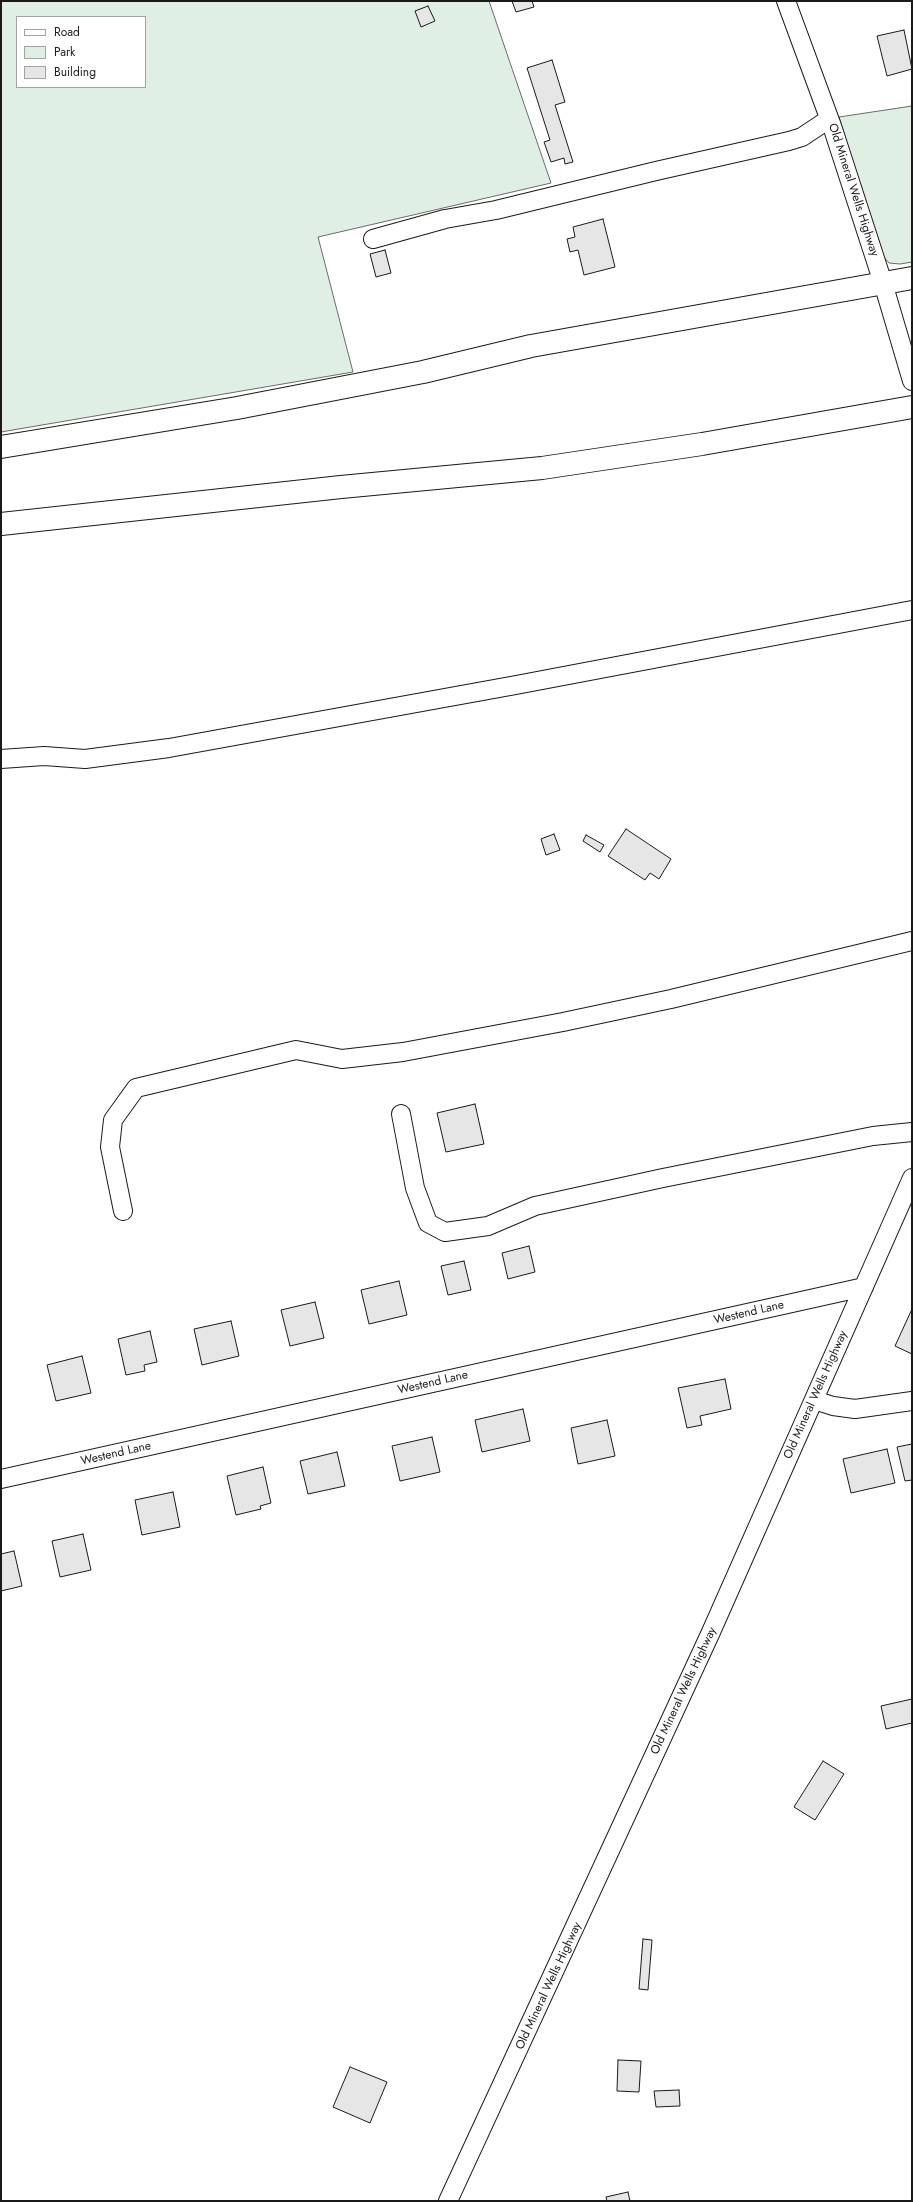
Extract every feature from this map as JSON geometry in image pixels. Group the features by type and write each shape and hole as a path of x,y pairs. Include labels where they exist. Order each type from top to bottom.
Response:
{"main road":[{"path":"1,447 238,408 423,372 531,346 912,278"},
{"path":"1,524 341,487 542,468 702,444 912,407"}],"street":[{"name":"Old Mineral Wells Highway","path":"786,1 829,120 883,283 912,381"},
{"path":"373,239 445,219 496,210 656,171 789,141 802,137 829,120"},
{"path":"1,759 44,756 85,759 169,748 516,685 912,610"},
{"path":"123,1211 110,1146 113,1120 136,1088 296,1050 342,1059 403,1052 547,1025 671,999 912,941"},
{"path":"401,1114 415,1188 428,1223 445,1232 488,1226 535,1206 625,1186 873,1136 912,1132"},
{"name":"Old Mineral Wells Highway","path":"448,2201 699,1659 912,1178"},
{"name":"Westend Lane","path":"1,1479 864,1287"},
{"path":"814,1400 833,1406 855,1409 912,1401"}],"green space":[{"path":"1,1 489,1 551,183 318,237 353,372 1,432"},
{"path":"912,106 912,262 900,264 889,263 881,254 839,117"}],"building":[{"path":"512,1 532,1 534,7 516,12"},
{"path":"428,6 435,21 421,27 415,11"},
{"path":"904,30 912,69 887,76 877,36"},
{"path":"552,60 565,102 555,105 573,162 565,164 564,158 551,162 544,142 550,140 527,68"},
{"path":"603,219 615,267 584,275 578,250 570,252 567,239 575,237 573,227"},
{"path":"385,250 391,273 376,277 370,254"},
{"path":"626,829 671,859 659,879 650,873 645,880 608,856"},
{"path":"554,834 560,850 546,855 541,839"},
{"path":"586,835 604,845 600,852 583,841"},
{"path":"475,1104 484,1144 446,1152 437,1113"},
{"path":"529,1246 535,1272 508,1279 502,1253"},
{"path":"464,1261 471,1290 448,1295 441,1266"},
{"path":"399,1281 407,1315 369,1324 361,1290"},
{"path":"315,1302 324,1338 290,1346 281,1310"},
{"path":"912,1309 912,1354 895,1346"},
{"path":"231,1321 239,1356 202,1365 194,1329"},
{"path":"150,1331 157,1362 144,1365 145,1371 126,1375 118,1339"},
{"path":"82,1356 91,1393 56,1401 47,1365"},
{"path":"725,1379 731,1409 700,1416 702,1425 687,1428 678,1388"},
{"path":"523,1409 530,1441 482,1452 475,1420"},
{"path":"607,1420 615,1456 578,1464 571,1428"},
{"path":"432,1437 440,1472 400,1481 392,1446"},
{"path":"912,1444 912,1480 905,1481 897,1447"},
{"path":"887,1449 895,1483 851,1493 843,1459"},
{"path":"337,1452 345,1486 308,1494 300,1461"},
{"path":"263,1467 271,1503 260,1506 261,1509 236,1515 227,1476"},
{"path":"173,1492 180,1527 142,1535 135,1500"},
{"path":"83,1534 91,1570 60,1577 52,1541"},
{"path":"14,1551 22,1586 1,1591 1,1554"},
{"path":"912,1699 912,1723 886,1729 881,1706"},
{"path":"823,1761 844,1774 815,1820 794,1807"},
{"path":"643,1939 652,1940 648,1990 639,1989"},
{"path":"618,2060 641,2061 639,2092 617,2091"},
{"path":"350,2067 387,2082 370,2123 333,2107"},
{"path":"679,2090 680,2106 656,2107 654,2091"},
{"path":"628,2192 630,2201 607,2201 606,2197"}]}
